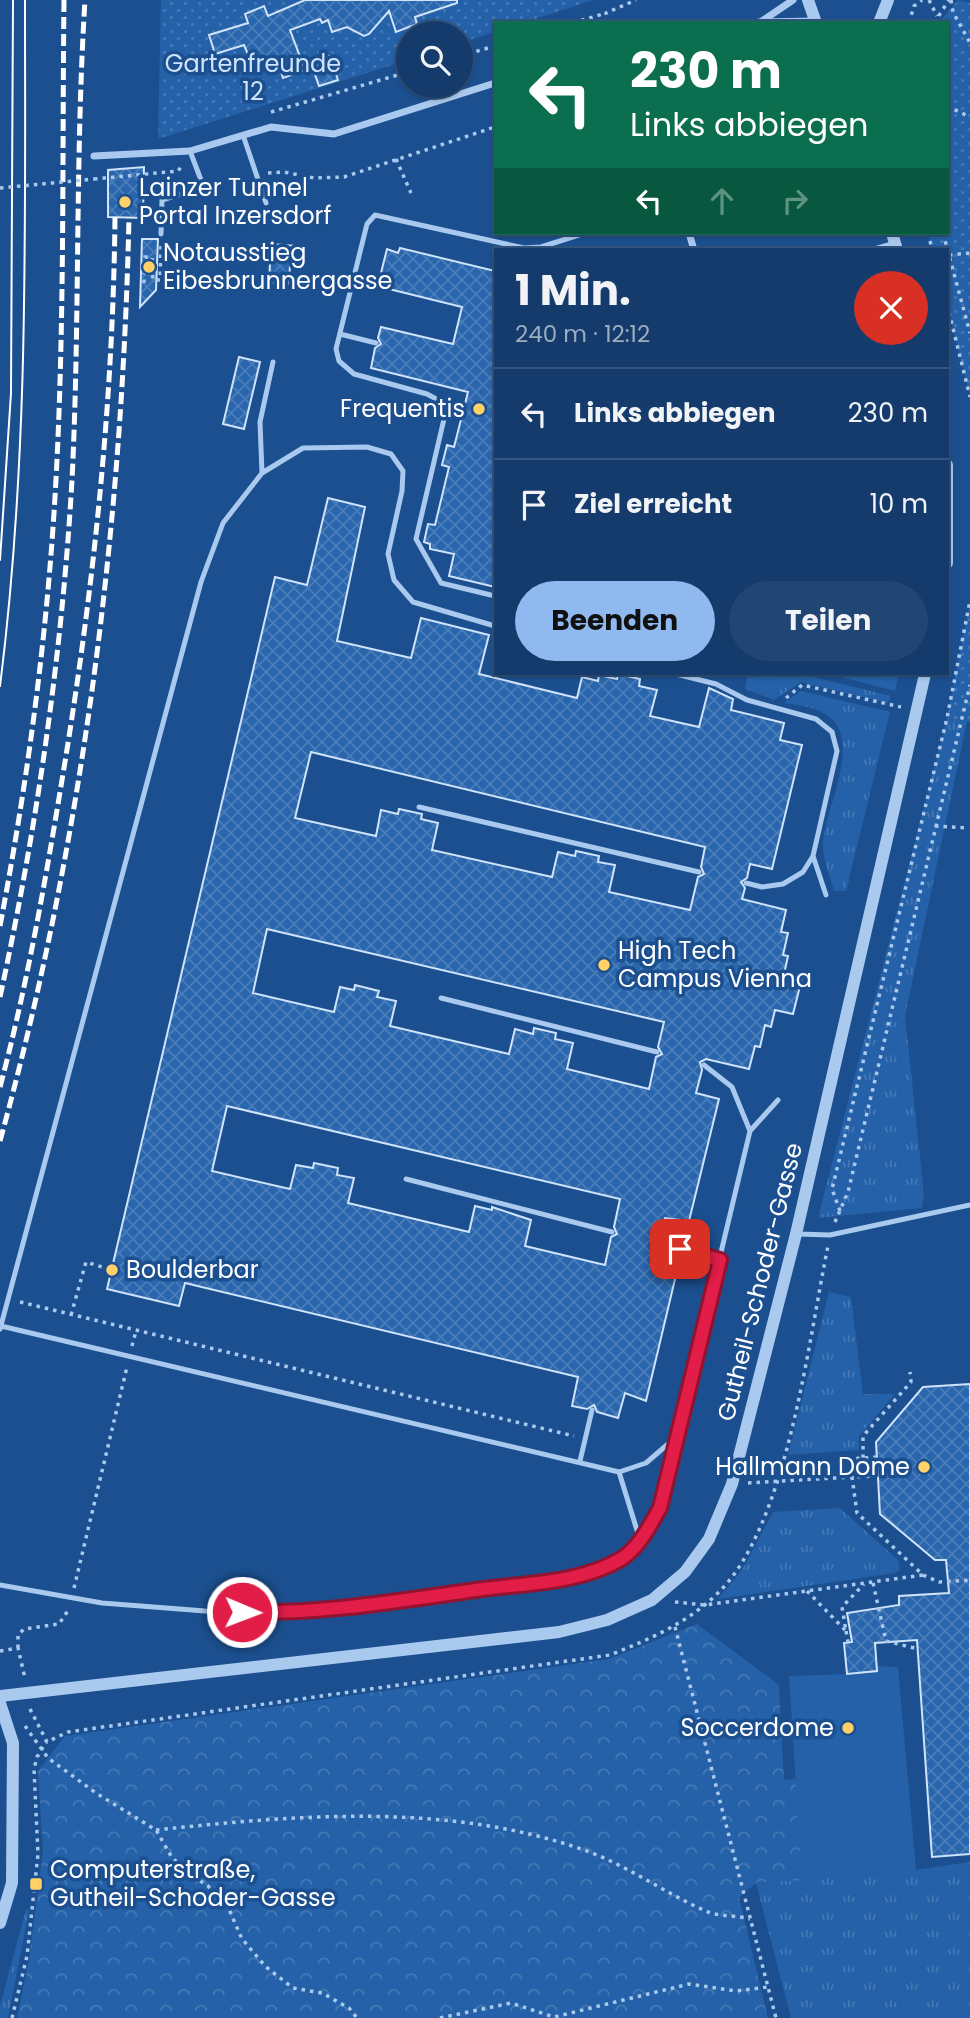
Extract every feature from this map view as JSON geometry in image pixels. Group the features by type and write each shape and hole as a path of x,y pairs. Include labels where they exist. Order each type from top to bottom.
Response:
{"street":[{"path":"762,21 793,0"},
{"path":"808,0 815,21"},
{"path":"881,21 888,0"},
{"path":"94,156 191,151 271,127 334,134 494,83"},
{"name":"Gutheil-Schoder-Gasse","path":"0,1696 559,1632 607,1620 652,1600 685,1572 709,1539 732,1484 796,1234 925,675"},
{"path":"0,1703 13,1751 12,1883 0,1923"}],"lane":[{"path":"243,135 266,203"},
{"path":"161,234 162,200 193,190 201,180 191,151"},
{"path":"494,596 441,583 416,540 444,419 438,400 428,394 346,369 339,361 336,349 367,224 374,215 524,247 541,247 579,235"},
{"path":"877,248 895,242"},
{"path":"340,334 376,343"},
{"path":"262,473 260,422 273,362"},
{"path":"494,626 413,602 394,580 387,554 402,491 403,471 391,454 367,447 303,448 262,473 223,523 201,582 0,1328 130,1356 619,1472 646,1463 675,1438"},
{"path":"680,675 716,684 747,700 816,719 832,732 837,751 813,856 803,872 783,884 762,887 746,883"},
{"path":"419,807 699,872"},
{"path":"813,856 826,895"},
{"path":"440,998 657,1052"},
{"path":"704,1065 732,1087 750,1131"},
{"path":"0,1585 102,1603 205,1611 342,1610 572,1577 622,1558 640,1540 660,1508 750,1131 778,1100"},
{"path":"406,1179 612,1232"},
{"path":"796,1234 830,1235 970,1205"},
{"path":"659,1244 720,1260"},
{"path":"580,1461 592,1410"},
{"path":"619,1472 640,1540"}],"path":[{"path":"580,21 636,0"},
{"path":"910,21 914,6 922,0"},
{"path":"929,0 937,16"},
{"path":"935,21 950,0"},
{"path":"950,0 953,12 970,43"},
{"path":"606,13 608,21"},
{"path":"473,52 494,46"},
{"path":"264,114 396,76"},
{"path":"949,107 970,117"},
{"path":"263,169 268,173 333,178 494,127"},
{"path":"397,159 411,193"},
{"path":"97,165 97,179"},
{"path":"0,188 170,172"},
{"path":"144,284 145,257 152,257 153,280 160,280 161,234"},
{"path":"970,253 949,255 970,333"},
{"path":"949,312 970,397"},
{"path":"840,1211 832,1189 947,718 970,601"},
{"path":"773,707 802,685 917,710"},
{"path":"12,2018 27,1956 38,1854 34,1769 41,1748 47,1742 68,1732 610,1655 675,1627 705,1605 740,1566 759,1533 777,1482 830,1235 848,1192 970,685"},
{"path":"935,826 969,828"},
{"path":"71,1316 86,1262 112,1270"},
{"path":"8,1299 584,1438"},
{"path":"47,1742 31,1715 18,1635 24,1629 59,1624 64,1619 72,1598 136,1331"},
{"path":"863,1458 863,1436 911,1382 910,1372"},
{"path":"877,1457 851,1459 857,1513 923,1575 939,1582 970,1580"},
{"path":"732,1484 878,1476"},
{"path":"652,1600 705,1605 923,1575"},
{"path":"873,1583 886,1641 918,1649"},
{"path":"848,1642 842,1607 864,1584"},
{"path":"807,1591 846,1631"},
{"path":"675,1627 776,2018"},
{"path":"0,1651 18,1648"},
{"path":"19,1719 48,1758 96,1793 156,1830 171,1856 184,1871 208,1886 228,1907 242,1939 266,1967 293,1988 321,1993 349,2008 357,2018"},
{"path":"156,1830 289,1817 386,1816 496,1826 585,1850 712,1913 750,1919"},
{"path":"440,2018 511,2003 554,2017 606,2007 689,1984 736,1991 768,1987"}],"green space":[{"name":"Gartenfreunde 12","path":"161,0 593,0 529,21 494,21 494,32 473,39 473,21 396,21 396,64 158,139"},
{"path":"958,0 970,3 970,397 949,312 949,248 932,248 928,235 949,235 949,21 941,21"},
{"path":"970,601 970,722 947,718"},
{"path":"748,675 805,675 891,696 888,703 801,682 774,700 745,689"},
{"path":"834,675 899,675 895,691"},
{"path":"801,691 890,712 846,891 834,891 823,849 824,833 840,775 842,737 835,723 821,712 784,703"},
{"path":"955,717 967,721 905,1016 924,1195 922,1208 818,1218 947,718"},
{"path":"829,1292 851,1297 863,1394 895,1394 859,1436 859,1450 788,1455"},
{"path":"840,1508 898,1560 900,1570 895,1573 718,1599 742,1570 773,1512"},
{"path":"697,1624 779,1685 784,1780 796,1779 802,1880 756,1883 739,1897 768,2018 17,2018 29,1960 43,1851 38,1771 65,1736 609,1659"},
{"name":"Soccerdome","path":"874,1640 876,1666 898,1667 916,1870 802,1880 789,1676 846,1674 844,1643"},
{"path":"970,1862 970,2018 791,2018 756,1883 916,1870"},
{"path":"26,1909 29,1911 8,2018 0,2018 0,2006"}],"building":[{"path":"305,0 457,0 457,3 415,17 416,21 396,21 396,32 389,11 369,34 364,36 347,27 332,32 328,20 322,23 320,19 290,30 305,70 283,78 277,60 254,69 244,45 215,54 209,35 248,23 245,14 264,6 268,16"},
{"path":"330,56 338,80 319,86 311,63"},
{"name":"Lainzer Tunnel Portal Inzersdorf","path":"144,167 143,218 108,217 108,170"},
{"name":"Notausstieg Eibesbrunnergasse","path":"142,239 158,239 156,290 140,307"},
{"path":"271,244 296,246 295,266 290,265 289,284 269,283"},
{"name":"Frequentis","path":"400,248 494,271 494,587 449,576 454,554 430,549 430,544 424,542 428,524 435,525 449,467 442,465 447,445 454,447 468,392 371,368 375,348 381,344 378,338 381,327 453,344 462,307 389,289 391,284 379,281 387,249 398,253"},
{"path":"239,357 260,362 244,429 223,424"},
{"name":"High Tech Campus Vienna","path":"328,498 365,507 337,641 411,658 421,618 489,635 479,674 577,698 582,677 598,681 599,675 617,679 618,675 622,675 640,679 639,686 657,690 650,716 699,727 709,688 733,699 731,710 784,723 780,740 802,745 772,869 750,864 747,878 741,882 745,888 742,899 786,910 781,932 788,933 783,955 788,956 784,974 802,978 793,1014 775,1010 771,1027 765,1025 760,1047 755,1046 749,1069 706,1059 700,1062 702,1070 696,1093 719,1099 689,1221 665,1218 660,1239 654,1243 658,1249 654,1269 676,1275 646,1401 625,1393 618,1418 597,1412 594,1405 587,1409 572,1406 578,1377 185,1283 179,1306 107,1289 275,577 307,585","holes":["311,752 705,847 701,867 704,874 698,877 690,910 609,892 615,865 598,862 599,856 576,851 575,856 558,852 552,877 432,850 438,823 421,819 422,814 399,809 398,814 381,810 376,836 295,818","267,929 664,1022 658,1047 662,1054 656,1057 649,1089 567,1069 573,1043 555,1039 556,1033 534,1028 533,1034 515,1029 509,1054 390,1026 396,1001 377,997 379,991 355,985 354,990 340,987 334,1012 253,993","227,1106 620,1199 614,1227 617,1234 611,1237 605,1265 525,1246 531,1220 492,1207 492,1210 475,1206 469,1232 348,1203 354,1178 337,1175 338,1168 314,1163 313,1168 296,1165 290,1189 212,1171"]},
{"path":"970,1384 970,1854 932,1857 917,1640 875,1643 877,1671 847,1674 844,1643 852,1642 847,1613 899,1605 899,1596 949,1593 946,1560 935,1560 880,1514 876,1442 923,1387"}],"tram line":[{"path":"0,560 11,393 13,0"},
{"path":"0,686 21,429 25,258 25,0"}],"railway":[{"path":"0,926 33,720 54,513 61,321 64,0"},
{"path":"0,997 46,740 68,545 85,0"},
{"path":"0,1087 19,1011 42,896 83,640 106,429 115,217"},
{"path":"0,1141 54,914 93,683 118,451 129,217"}],"place":[{"name":"Lainzer Tunnel Portal Inzersdorf","path":"125,202"},
{"name":"Notausstieg Eibesbrunnergasse","path":"149,267"},
{"name":"Frequentis","path":"479,409"},
{"name":"High Tech Campus Vienna","path":"604,965"},
{"name":"Boulderbar","path":"112,1270"},
{"name":"Hallmann Dome","path":"924,1467"},
{"name":"Soccerdome","path":"848,1728"},
{"name":"Computerstraße, Gutheil-Schoder-Gasse","path":"36,1884"}],"route":[{"path":"242,1612 317,1612 368,1607 572,1577 622,1558 640,1540 660,1508 720,1260 680,1249"}]}
